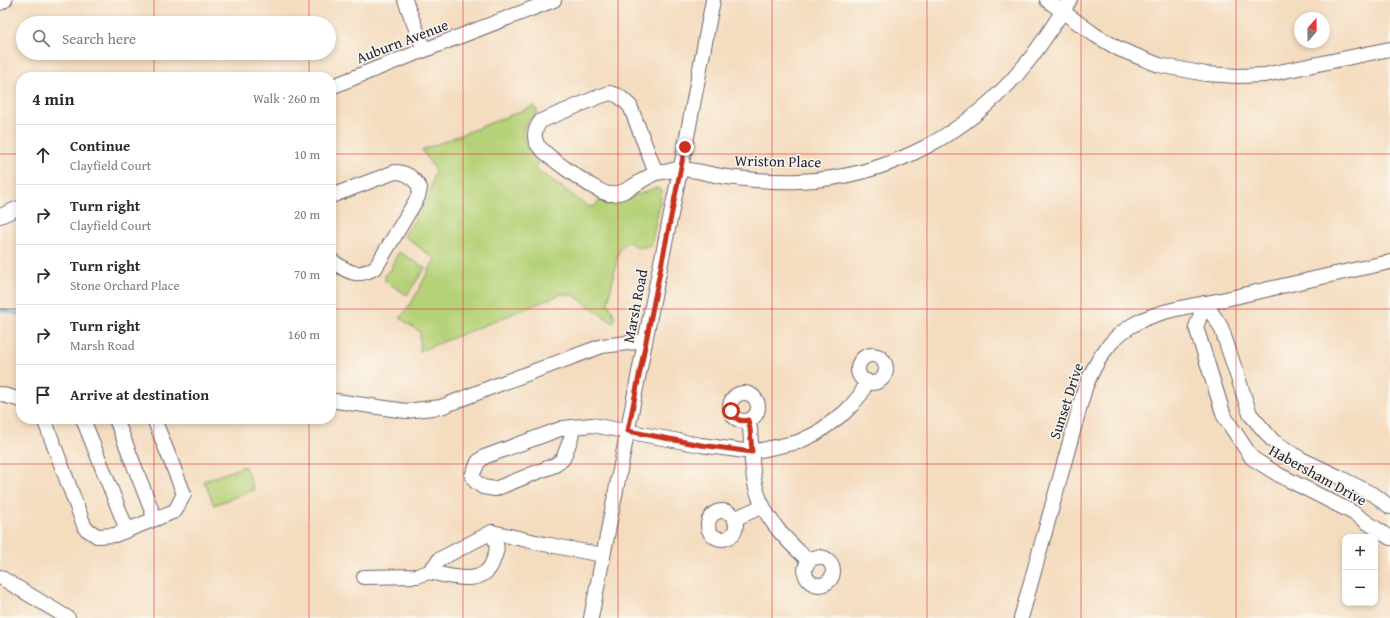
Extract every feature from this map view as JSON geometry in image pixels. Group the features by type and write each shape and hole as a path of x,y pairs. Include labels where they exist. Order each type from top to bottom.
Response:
{"street":[{"path":"0,3 5,0"},
{"path":"404,0 424,50"},
{"name":"Auburn Avenue","path":"336,85 554,0"},
{"name":"Marsh Road","path":"591,618 680,168 711,0"},
{"path":"1047,0 1066,6 1095,35 1125,52 1159,65 1206,74 1238,76 1265,75 1390,49"},
{"name":"Wriston Place","path":"680,168 727,177 770,181 800,181 843,176 899,160 939,140 965,123 988,104 1003,90 1025,65 1066,6"},
{"path":"656,173 630,106 619,96 610,93 598,97 541,121 536,126 535,132 538,147 548,156 599,191 609,194 623,192 656,173 680,168"},
{"path":"336,194 395,172 402,172 410,176 416,181 420,188 418,197 376,267 368,272 354,273 345,270 336,264"},
{"path":"0,216 16,209"},
{"name":"Sunset Drive","path":"1021,618 1086,388 1095,364 1102,353 1115,339 1138,322 1178,309 1390,262"},
{"name":"Habersham Drive","path":"1205,303 1221,328 1250,414 1273,441 1301,459 1376,496 1390,507"},
{"name":"Habersham Drive","path":"1205,303 1196,327 1224,416 1252,458 1279,475 1352,512 1390,538"},
{"path":"336,400 406,410 441,407 602,346 646,341"},
{"path":"573,427 571,438 563,459 555,466 495,489 483,487 476,482 472,476 478,462 484,456 563,428 592,425 701,445 752,452 798,442 817,433 844,413 861,394 867,381"},
{"path":"0,394 16,399"},
{"path":"748,420 756,485 763,506 772,522 809,562"},
{"path":"46,424 85,528 97,536 115,535 175,511 184,494 156,424"},
{"path":"85,424 127,530"},
{"path":"118,424 155,519"},
{"path":"734,519 763,506"},
{"path":"429,572 440,559 492,532 603,555"},
{"path":"364,577 417,576 429,572 459,578 479,577 491,568 498,549 492,532"},
{"path":"0,577 68,618"}],"green space":[{"path":"534,106 538,113 527,123 523,134 526,144 537,160 536,169 588,206 594,207 599,201 610,204 619,202 655,188 661,189 662,192 651,246 638,248 628,241 619,250 608,303 615,317 613,323 573,295 562,294 420,351 420,332 400,318 412,302 435,259 404,236 429,197 435,170 422,150"},
{"path":"398,253 401,253 425,268 407,295 385,281 385,276 389,270 391,271 391,267"},
{"path":"245,466 254,490 214,505 204,481"}],"waterway":[{"path":"0,310 16,313"}],"route":[{"path":"685,147 628,431 701,445 752,452 748,420 740,421 736,419 731,411"}]}
